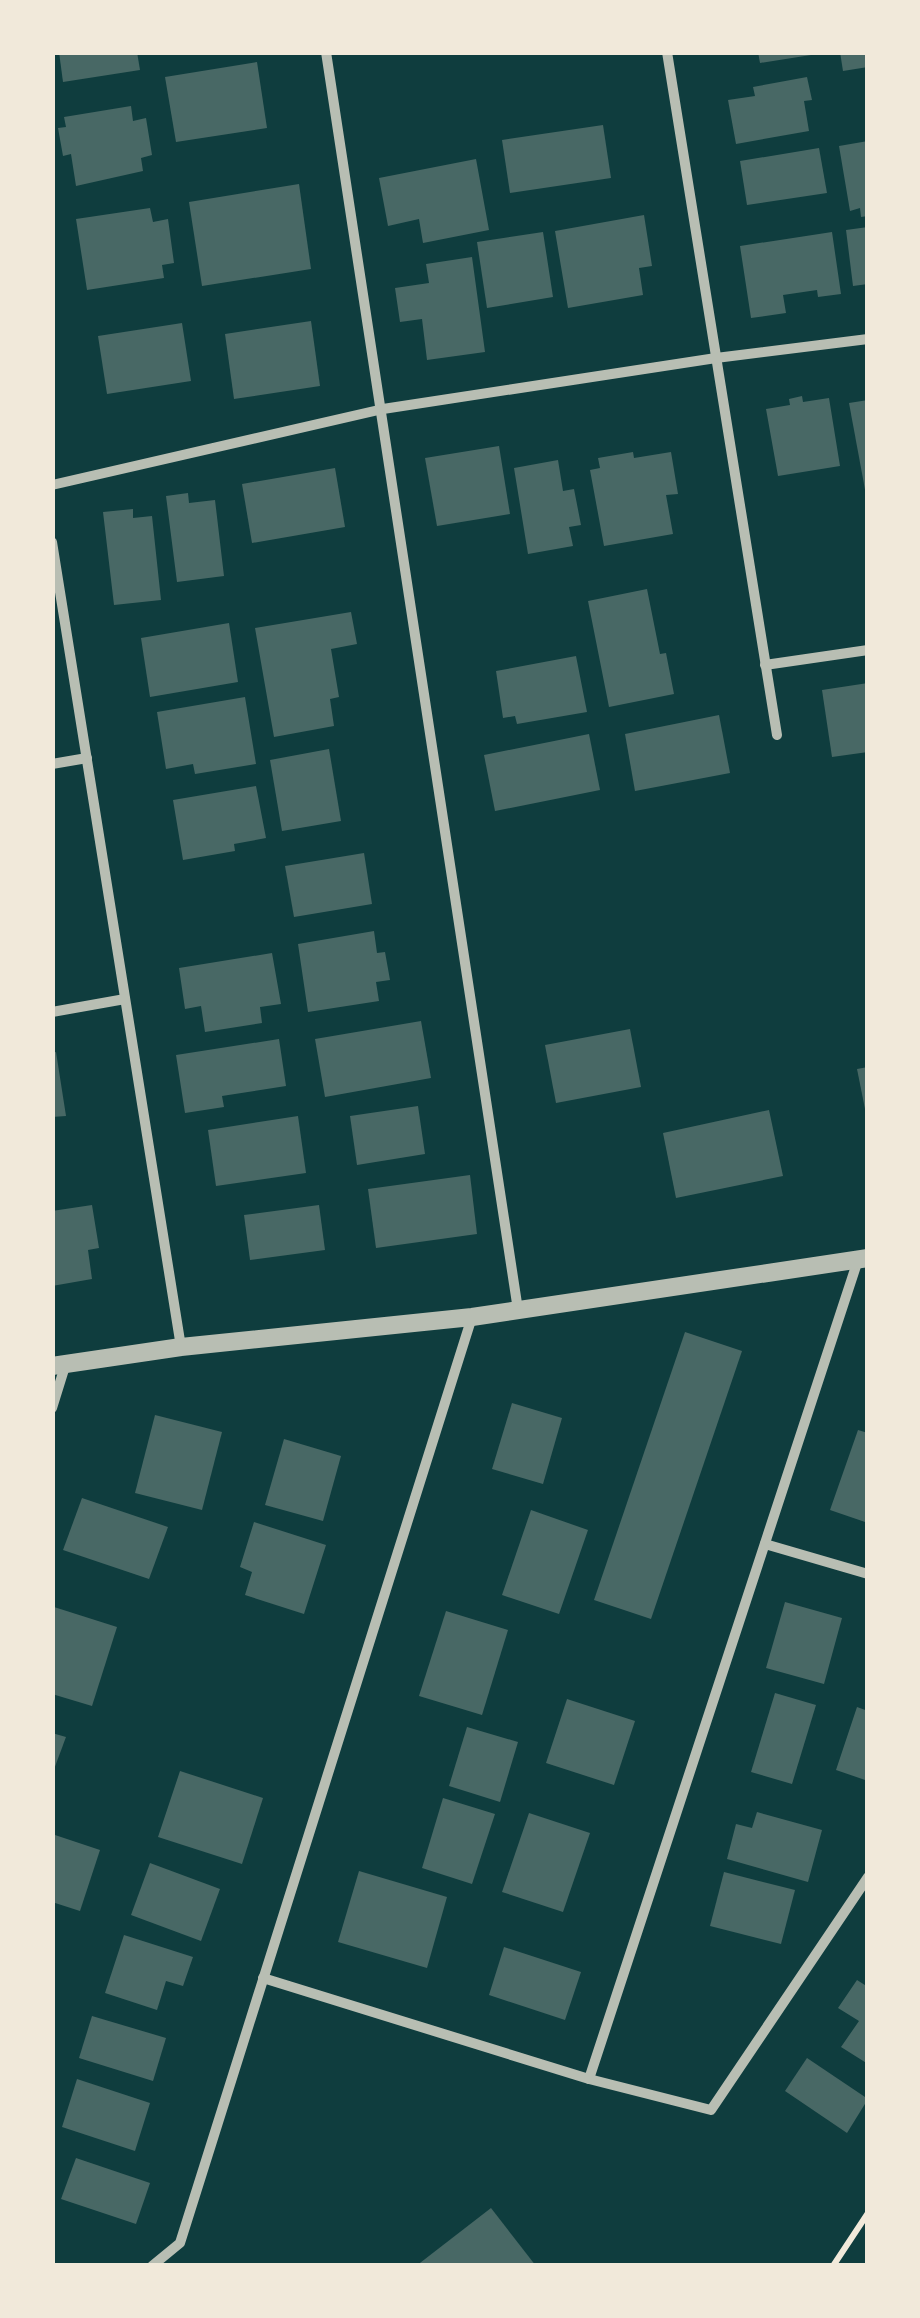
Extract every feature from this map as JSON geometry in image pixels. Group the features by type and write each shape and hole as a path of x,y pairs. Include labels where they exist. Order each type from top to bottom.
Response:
{"street":[{"path":"326,52 384,409 518,1310"},
{"path":"666,52 777,735"},
{"path":"52,485 384,409 868,339"},
{"path":"52,542 181,1346"},
{"path":"766,664 868,650"},
{"path":"52,764 87,758"},
{"path":"52,1012 125,999"},
{"path":"52,1408 59,1364 181,1346 518,1310 863,1259 590,2079"},
{"path":"152,2266 180,2243 472,1316"},
{"path":"765,1544 868,1574"},
{"path":"264,1978 590,2079 711,2110 868,1878"}],"path":[{"path":"833,2266 868,2213"}],"building":[{"path":"59,52 137,52 140,70 63,82"},
{"path":"758,52 811,52 811,55 760,63"},
{"path":"840,52 868,52 868,67 843,71"},
{"path":"257,62 267,128 176,142 165,77"},
{"path":"807,77 812,100 804,101 809,131 736,144 728,100 755,96 753,87"},
{"path":"131,106 133,121 146,118 152,155 141,158 143,171 76,186 71,154 63,156 58,128 66,127 64,117"},
{"path":"603,125 611,178 510,193 502,140"},
{"path":"868,141 868,216 861,217 860,208 850,211 839,146"},
{"path":"819,148 827,193 747,205 740,161"},
{"path":"476,159 489,230 423,243 419,219 388,226 379,178"},
{"path":"299,184 311,269 202,286 189,202"},
{"path":"150,208 153,222 168,219 174,263 162,265 164,278 87,290 76,219"},
{"path":"644,215 652,266 639,268 643,295 568,308 555,231"},
{"path":"868,227 868,284 853,286 846,230"},
{"path":"543,232 553,297 487,308 477,242"},
{"path":"832,232 841,294 818,297 817,290 783,295 786,313 751,318 740,246"},
{"path":"472,257 485,352 427,360 422,319 400,322 395,288 429,283 426,264"},
{"path":"311,321 320,386 234,399 225,334"},
{"path":"182,323 191,381 107,394 98,336"},
{"path":"802,396 803,402 829,398 840,466 778,476 766,409 790,405 789,399"},
{"path":"868,400 868,495 866,495 849,403"},
{"path":"499,446 510,514 437,526 425,458"},
{"path":"633,452 634,458 671,452 678,494 666,495 673,534 604,546 590,470 600,468 598,458"},
{"path":"558,460 563,491 574,489 581,525 569,527 573,546 528,554 514,468"},
{"path":"335,468 345,527 252,543 242,484"},
{"path":"188,493 189,503 215,500 224,576 177,582 166,496"},
{"path":"133,509 133,518 152,516 161,600 114,605 103,512"},
{"path":"647,589 660,654 666,653 674,694 609,707 588,601"},
{"path":"351,612 357,644 331,649 339,697 330,699 334,726 274,737 255,628"},
{"path":"229,623 238,682 150,697 141,638"},
{"path":"576,656 587,712 517,724 515,716 503,718 496,671"},
{"path":"868,683 868,752 832,757 822,690"},
{"path":"245,697 256,764 195,774 193,764 166,769 157,712"},
{"path":"719,715 730,773 635,791 625,734"},
{"path":"589,734 600,790 495,811 484,755"},
{"path":"329,749 341,821 282,831 270,760"},
{"path":"256,786 266,838 234,844 235,851 183,860 173,800"},
{"path":"364,853 372,904 294,917 285,866"},
{"path":"374,931 377,953 385,952 390,980 376,982 379,1001 308,1012 298,944"},
{"path":"272,953 281,1004 260,1007 262,1023 205,1032 201,1006 185,1009 179,968"},
{"path":"421,1021 431,1078 325,1097 315,1039"},
{"path":"630,1029 641,1087 556,1103 545,1045"},
{"path":"279,1039 286,1086 222,1096 224,1107 185,1113 176,1055"},
{"path":"56,1052 66,1116 52,1117 52,1053"},
{"path":"868,1067 868,1113 866,1114 857,1069"},
{"path":"418,1106 425,1154 357,1165 350,1116"},
{"path":"769,1110 783,1176 676,1198 663,1133"},
{"path":"298,1116 306,1173 216,1186 208,1130"},
{"path":"470,1175 477,1234 376,1248 368,1189"},
{"path":"92,1205 99,1248 88,1250 92,1279 52,1286 52,1211"},
{"path":"319,1205 325,1250 250,1260 244,1215"},
{"path":"685,1332 742,1351 651,1619 594,1600"},
{"path":"512,1403 562,1418 543,1484 492,1469"},
{"path":"155,1415 222,1432 202,1510 135,1493"},
{"path":"858,1430 868,1433 868,1523 830,1510"},
{"path":"284,1439 341,1456 323,1521 265,1505"},
{"path":"82,1498 168,1527 149,1579 63,1550"},
{"path":"531,1510 588,1530 559,1614 502,1595"},
{"path":"254,1522 326,1545 304,1614 245,1595 252,1572 240,1567"},
{"path":"785,1602 842,1618 824,1684 766,1668"},
{"path":"54,1607 117,1627 92,1706 52,1694"},
{"path":"446,1611 508,1630 482,1715 419,1696"},
{"path":"775,1693 816,1705 792,1784 751,1772"},
{"path":"567,1699 635,1721 614,1785 546,1763"},
{"path":"857,1707 868,1711 868,1781 836,1770"},
{"path":"467,1727 518,1742 500,1802 449,1786"},
{"path":"52,1733 66,1737 53,1772 52,1772"},
{"path":"180,1771 263,1798 242,1864 158,1837"},
{"path":"443,1798 495,1814 472,1884 422,1868"},
{"path":"757,1812 822,1830 808,1882 727,1859 736,1824 752,1828"},
{"path":"529,1813 590,1833 563,1912 502,1892"},
{"path":"52,1834 100,1850 80,1911 52,1902"},
{"path":"150,1863 220,1889 201,1941 131,1915"},
{"path":"359,1871 447,1897 427,1968 338,1942"},
{"path":"724,1872 795,1890 781,1944 710,1926"},
{"path":"124,1935 193,1957 183,1986 166,1981 157,2010 105,1993"},
{"path":"504,1947 581,1972 565,2020 489,1995"},
{"path":"857,1980 868,1987 868,2064 841,2047 859,2021 838,2008"},
{"path":"92,2016 166,2038 153,2081 79,2058"},
{"path":"807,2058 868,2099 847,2133 785,2091"},
{"path":"77,2079 150,2103 135,2151 62,2127"},
{"path":"76,2158 150,2183 136,2224 61,2199"},
{"path":"491,2208 536,2266 416,2266"}]}
